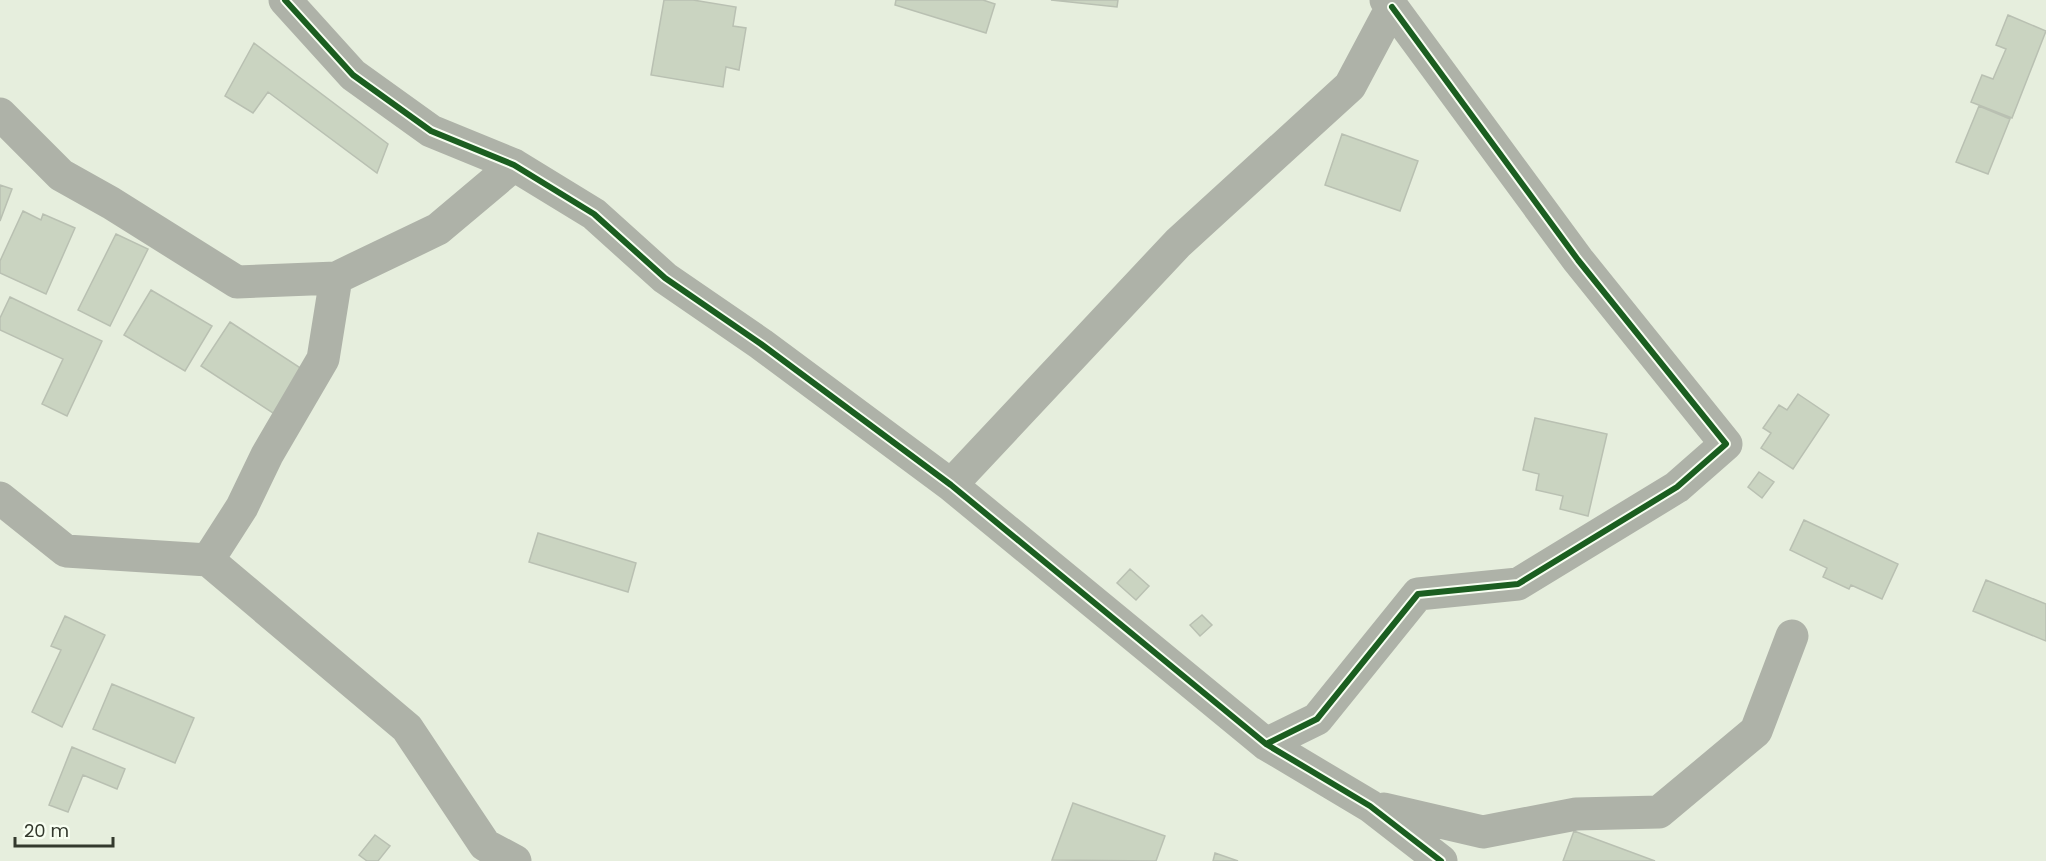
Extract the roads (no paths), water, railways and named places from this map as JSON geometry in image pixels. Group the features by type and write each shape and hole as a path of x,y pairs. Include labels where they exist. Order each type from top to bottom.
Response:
{"street":[{"path":"285,0 362,82 431,131 514,165 594,214 665,278 761,344 951,485 1266,744 1370,806 1441,861"},
{"path":"951,485 1178,243 1350,86 1389,3 1578,260 1726,444 1677,487 1518,584 1418,594 1317,718 1266,744"},
{"path":"0,114 61,175 111,203 237,282 336,278 438,229 514,165"},
{"path":"208,560 242,507 267,455 323,358 336,278"},
{"path":"0,498 66,551 208,560 407,728 485,845 514,861"},
{"path":"1370,806 1484,832 1576,814 1659,812 1756,731 1792,636"}]}
